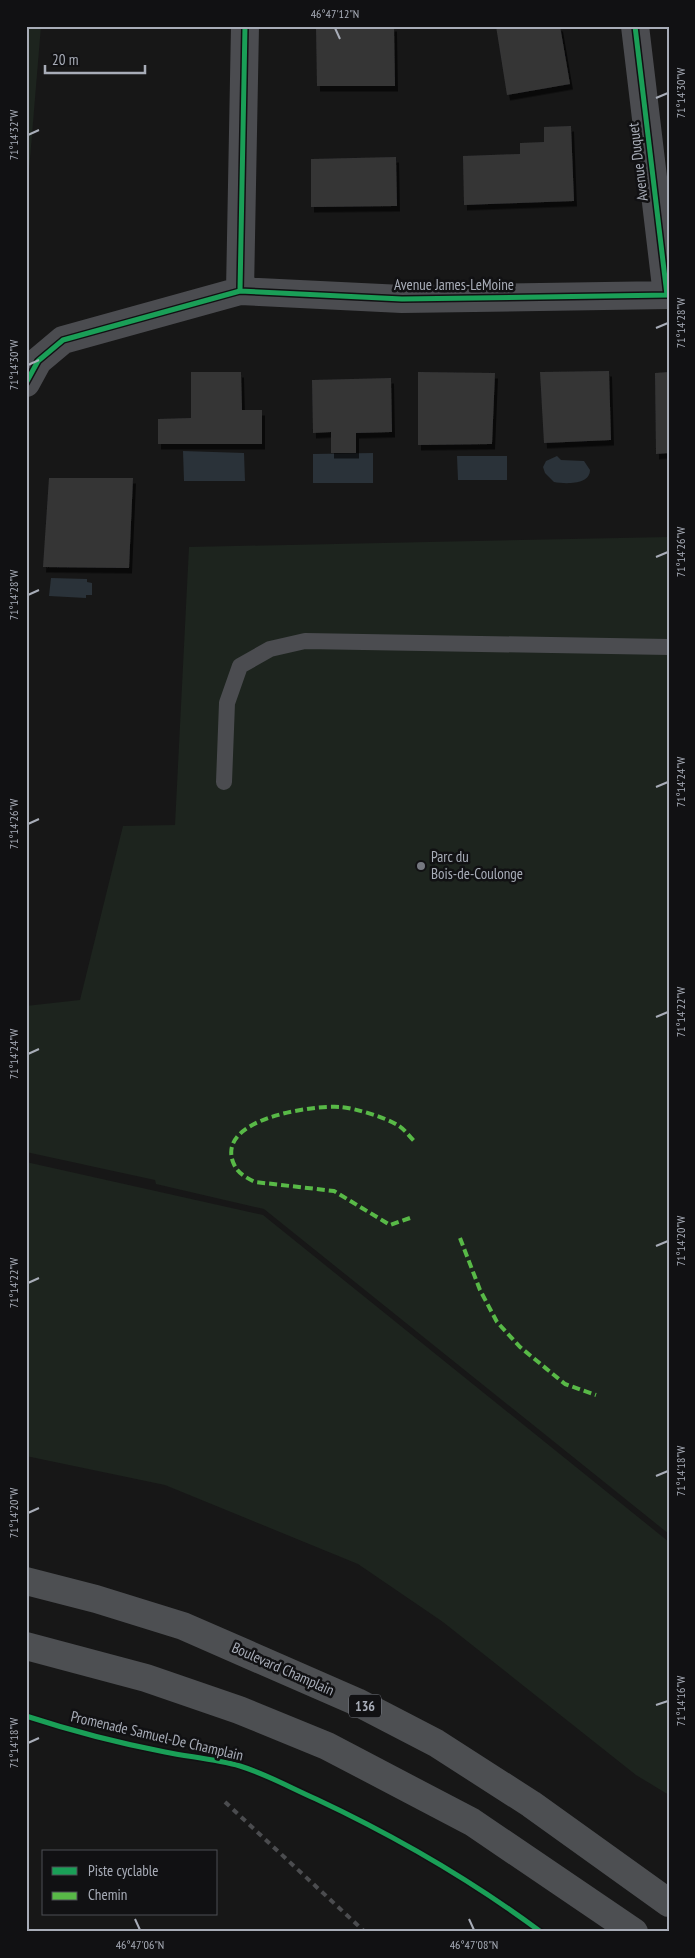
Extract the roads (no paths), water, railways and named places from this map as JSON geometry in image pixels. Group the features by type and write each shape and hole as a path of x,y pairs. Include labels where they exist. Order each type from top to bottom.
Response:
{"main road":[{"name":"Boulevard Champlain","path":"26,1581 105,1601 183,1626 357,1702 436,1743 531,1804 669,1903"},
{"path":"26,1646 146,1678 239,1710 327,1746 472,1822 634,1932"}],"street":[{"path":"240,291 245,26"},
{"name":"Avenue Duquet","path":"635,26 668,295"},
{"name":"Avenue James-LeMoine","path":"26,383 38,360 63,340 240,291 402,299 668,295"}],"lane":[{"path":"224,782 227,703 240,666 270,650 305,641 669,647"}],"railway":[{"path":"225,1802 365,1932"}],"place":[{"name":"Parc du Bois-de-Coulonge","path":"421,866"}]}
